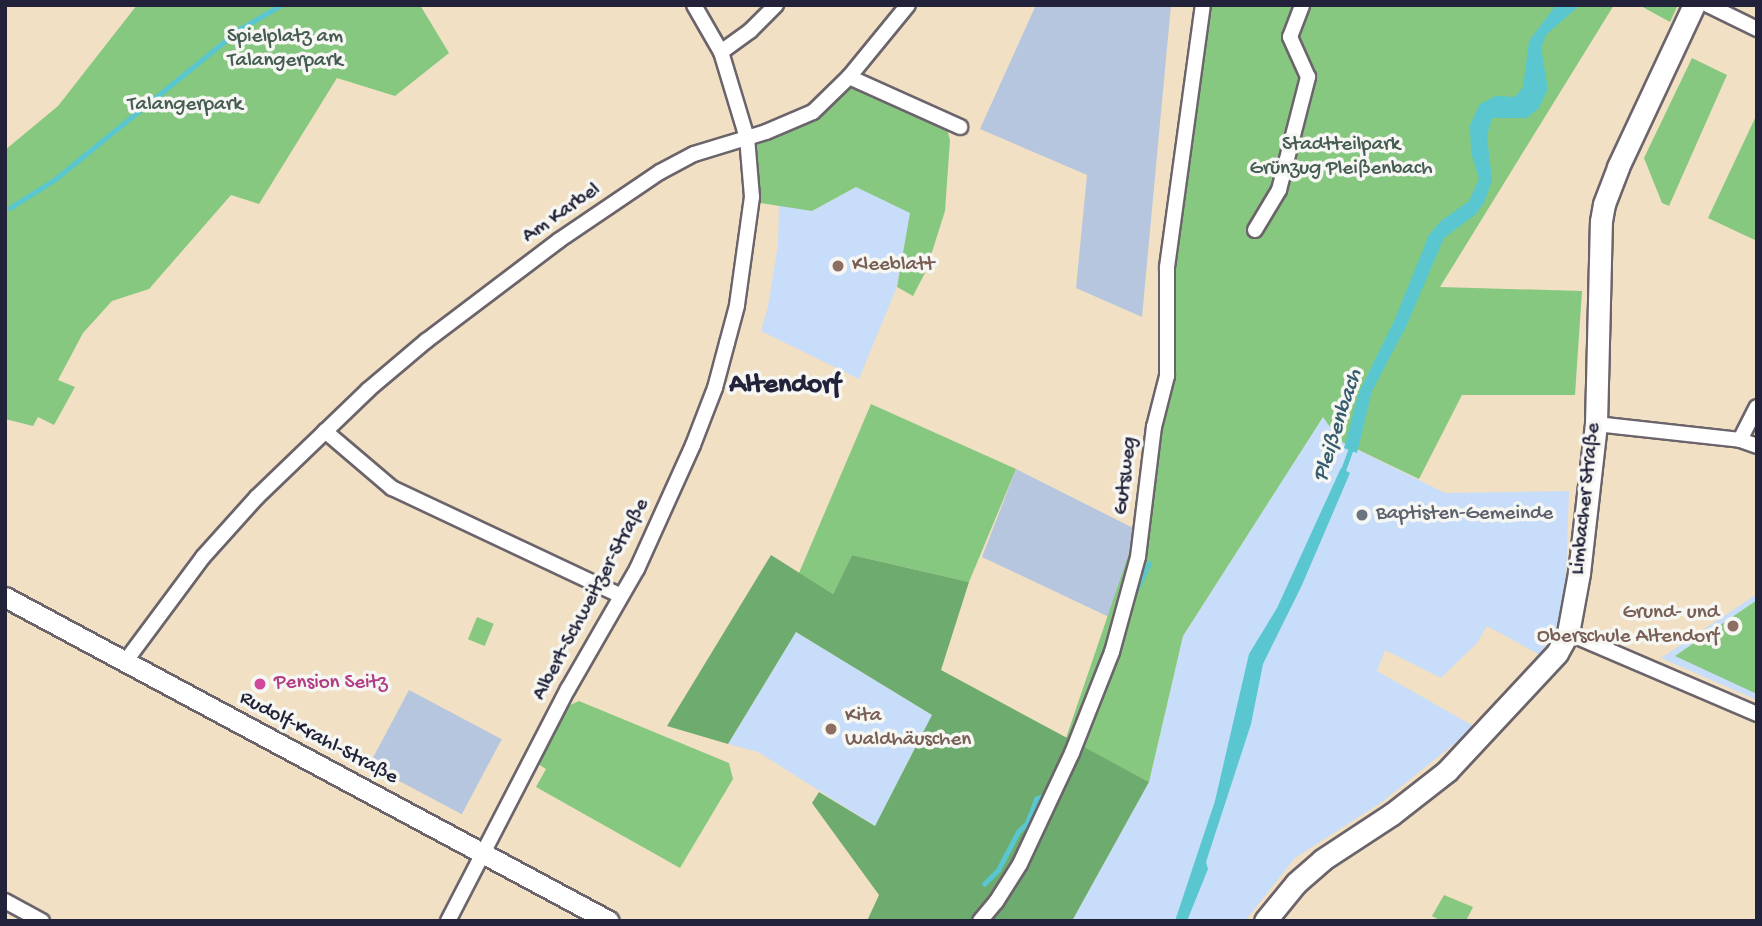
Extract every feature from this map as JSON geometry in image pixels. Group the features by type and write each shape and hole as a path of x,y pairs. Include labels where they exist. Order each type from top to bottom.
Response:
{"main road":[{"name":"Limbacher Straße","path":"1265,921 1296,883 1322,860 1392,814 1447,771 1557,653 1568,633 1579,573 1596,424 1601,221 1604,204 1618,167 1694,5"}],"street":[{"name":"Albert-Schweitzer-Straße","path":"448,921 619,595 637,569 686,462 715,388 737,305 752,197 747,138 721,52 694,5"},
{"path":"721,52 750,31 776,5"},
{"name":"Am Karbel","path":"125,662 203,557 324,431 426,341 558,241 660,172 694,154 747,138 813,112 849,77 908,5"},
{"name":"Gutsweg","path":"980,921 1020,864 1072,752 1112,652 1138,557 1154,426 1167,376 1167,267 1203,5"},
{"path":"1255,230 1279,190 1308,77 1290,37 1302,5"},
{"path":"1708,5 1757,29"},
{"path":"849,77 960,127"},
{"path":"1741,440 1757,407"},
{"path":"1596,424 1741,440 1757,446"},
{"path":"324,431 392,488 619,595"},
{"name":"Rudolf-Krahl-Straße","path":"5,597 609,921"},
{"path":"1568,633 1757,714"},
{"path":"5,901 42,921"}],"shaded area":[{"path":"1036,5 1171,5 1142,317 1076,288 1087,175 980,129"},
{"name":"Kleeblatt","path":"856,187 911,213 896,289 859,379 761,331 778,245 779,205 812,211"},
{"path":"1323,417 1346,444 1445,493 1569,491 1566,581 1557,627 1540,655 1487,626 1477,643 1441,678 1385,650 1377,671 1475,727 1382,802 1295,858 1245,921 1072,921 1149,782 1183,636"},
{"path":"1016,469 1137,530 1109,617 982,557"},
{"name":"Grund- und Oberschule Altendorf","path":"1757,594 1757,700 1661,658"},
{"name":"Kita Waldhäuschen","path":"796,632 932,715 875,826 758,752 728,744"},
{"path":"409,690 502,739 462,814 369,765"}],"green space":[{"name":"Talangerpark","path":"137,5 420,5 449,53 395,96 337,78 259,204 231,195 149,289 112,301 83,333 58,380 75,387 54,425 38,417 33,426 5,419 5,150 58,106"},
{"name":"Stadtteilpark Grünzug Pleißenbach","path":"1208,5 1614,5 1440,287 1582,291 1575,395 1462,395 1419,479 1340,441 1323,417 1183,636 1149,782 1066,738 1137,530 1168,373 1175,268 1203,22"},
{"path":"1639,5 1678,5 1670,22"},
{"path":"1692,58 1727,75 1669,206 1662,203 1644,158"},
{"path":"853,87 947,129 950,140 945,211 926,271 913,296 897,287 910,213 856,187 812,211 760,203 753,149 758,141"},
{"path":"1757,114 1757,241 1708,218"},
{"path":"871,404 1016,469 969,582 852,555 833,594 799,573"},
{"path":"771,555 833,594 852,555 969,582 941,670 1149,782 1072,921 867,921 879,895 812,803 819,792 875,826 932,715 796,632 728,744 667,726"},
{"name":"Grund- und Oberschule Altendorf","path":"1757,600 1757,694 1675,656"},
{"path":"477,617 494,624 485,646 468,639"},
{"path":"579,701 729,763 733,779 680,868 536,787 546,769 538,764 570,705"},
{"path":"1444,895 1473,907 1466,921 1441,921 1432,916"}],"water":[{"path":"1556,5 1580,5 1546,35 1541,48 1548,89 1539,108 1527,118 1492,118 1487,136 1492,180 1485,201 1476,214 1444,238 1406,327 1372,391 1357,453 1344,448 1359,392 1395,319 1429,235 1441,221 1469,201 1479,179 1471,152 1470,125 1480,104 1496,96 1515,97 1523,87 1529,41"},
{"path":"1341,468 1350,473 1302,585 1263,664 1251,724 1206,862 1208,869 1187,921 1175,921 1215,801 1249,654 1277,608"}],"waterway":[{"path":"10,208 54,180 240,29 281,5"},
{"name":"Pleißenbach","path":"1342,473 1352,445"},
{"path":"1134,594 1149,563"},
{"path":"984,884 998,870 1018,832 1027,823 1036,799 1048,794"}],"place":[{"name":"Kleeblatt","path":"838,266"},
{"name":"Baptisten-Gemeinde","path":"1362,515"},
{"name":"Grund- und Oberschule Altendorf","path":"1733,626"},
{"name":"Pension Seitz","path":"260,684"},
{"name":"Kita Waldhäuschen","path":"831,729"}],"district":[{"name":"Altendorf","path":"785,386"}],"park label":[{"name":"Spielplatz am Talangerpark","path":"285,50"}]}
